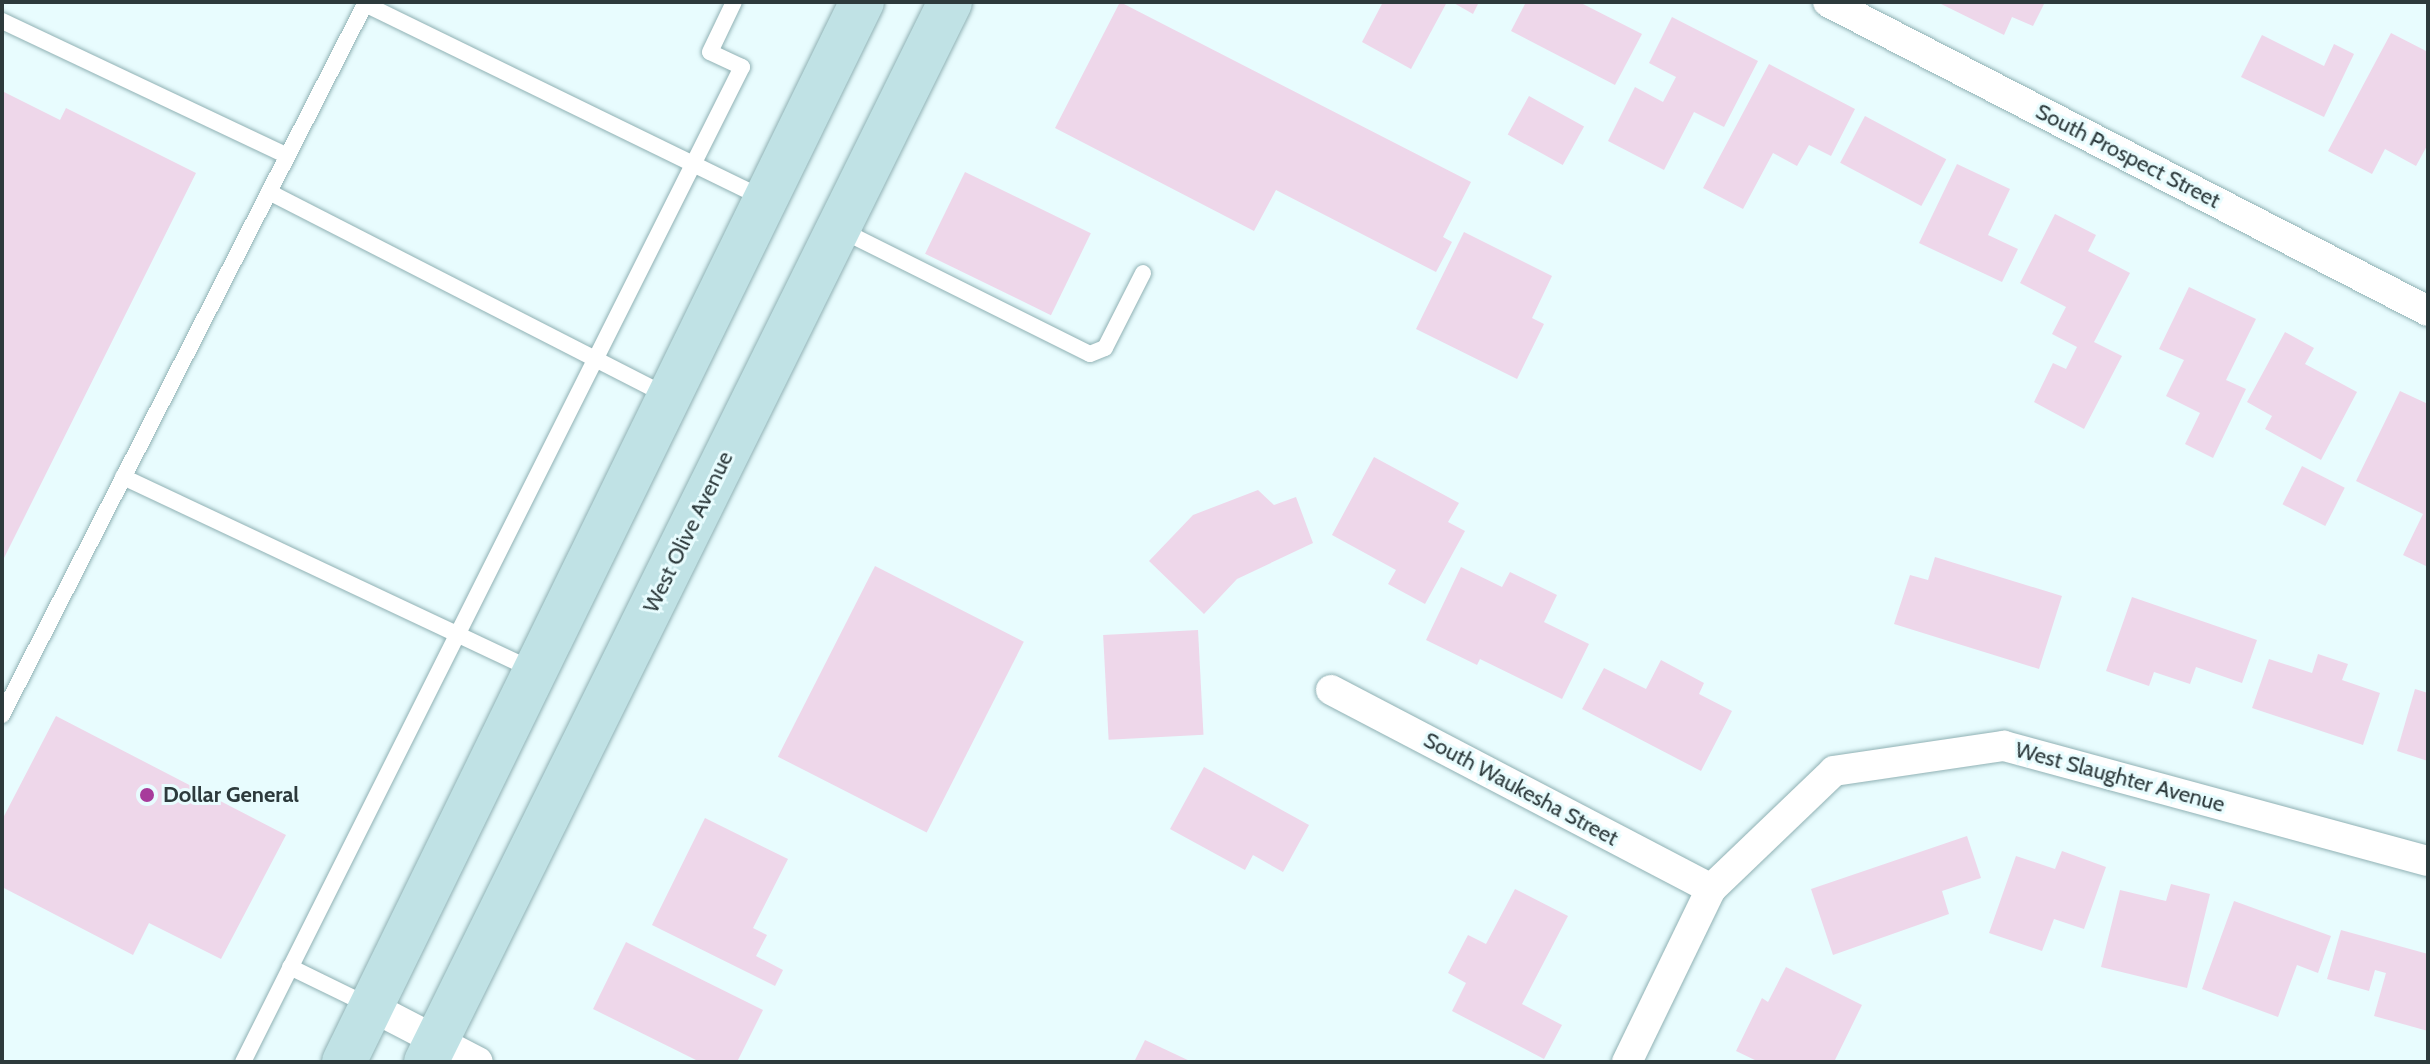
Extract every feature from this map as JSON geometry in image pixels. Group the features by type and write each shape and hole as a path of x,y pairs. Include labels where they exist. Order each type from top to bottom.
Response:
{"main road":[{"path":"344,1062 862,2"},
{"name":"West Olive Avenue","path":"431,1051 950,2"}],"street":[{"name":"South Prospect Street","path":"1828,2 2428,311"},
{"name":"South Waukesha Street","path":"1331,690 1711,889"},
{"name":"West Slaughter Avenue","path":"1627,1062 1711,889 1834,771 2004,746 2428,861"},
{"path":"372,1007 431,1051 478,1062"}],"lane":[{"path":"243,1062 742,67 710,52 734,2"},
{"path":"2,715 366,3 764,199"},
{"path":"2,21 287,156"},
{"path":"269,192 668,397"},
{"path":"838,229 1090,354 1105,348 1143,273"},
{"path":"123,477 458,632 535,671"},
{"path":"290,967 372,1007"}],"building":[{"path":"1120,2 1471,182 1443,237 1452,242 1436,272 1276,190 1254,231 1055,128"},
{"path":"1383,2 1447,2 1411,69 1362,42"},
{"path":"1452,2 1479,2 1473,14"},
{"path":"1526,2 1579,2 1642,34 1615,85 1511,31"},
{"path":"1937,2 2045,2 2033,26 2012,17 2004,35"},
{"path":"1672,17 1758,61 1724,127 1694,112 1664,170 1608,141 1635,87 1663,102 1676,77 1649,63"},
{"path":"2391,33 2428,52 2428,144 2416,166 2385,149 2372,174 2328,151"},
{"path":"2262,35 2324,66 2334,44 2354,54 2324,117 2241,77"},
{"path":"1769,64 1855,109 1831,156 1809,145 1797,166 1773,153 1743,209 1703,188"},
{"path":"2,91 60,120 66,108 196,173 2,562"},
{"path":"1529,96 1584,127 1563,165 1508,134"},
{"path":"1865,116 1946,159 1921,206 1840,163"},
{"path":"1957,164 2010,189 1988,235 2018,249 2002,282 1919,243"},
{"path":"965,172 1091,233 1051,315 925,254"},
{"path":"2055,214 2096,235 2088,251 2130,273 2094,342 2122,356 2084,429 2034,402 2053,363 2066,369 2077,347 2052,334 2066,307 2020,283"},
{"path":"1464,232 1552,276 1532,318 1544,324 1517,379 1416,329"},
{"path":"2189,287 2256,319 2226,380 2246,389 2213,458 2185,444 2200,413 2166,396 2184,360 2159,349"},
{"path":"2285,332 2314,348 2305,364 2357,392 2321,460 2265,429 2272,416 2247,402"},
{"path":"2400,391 2428,404 2428,567 2403,555 2423,514 2356,481"},
{"path":"1374,457 1459,503 1448,522 1465,531 1425,604 1388,584 1396,570 1332,535"},
{"path":"2302,466 2345,488 2325,526 2282,504"},
{"path":"1258,490 1274,505 1296,497 1313,543 1237,579 1204,614 1149,561 1193,515"},
{"path":"1935,557 2062,596 2039,669 1894,624 1910,575 1928,580"},
{"path":"875,566 1024,642 927,832 778,757"},
{"path":"1461,567 1502,587 1510,572 1557,595 1544,622 1589,644 1562,699 1480,659 1477,665 1426,640"},
{"path":"2132,597 2257,640 2242,683 2196,667 2190,684 2154,672 2149,686 2106,671"},
{"path":"1198,630 1203,735 1109,740 1103,635"},
{"path":"2318,654 2348,664 2342,680 2380,693 2363,745 2252,708 2269,659 2312,673"},
{"path":"1661,660 1704,683 1699,694 1732,711 1701,771 1582,709 1604,668 1646,689"},
{"path":"2415,689 2428,693 2428,761 2397,751"},
{"path":"56,716 286,835 221,959 149,923 133,955 2,887 2,820"},
{"path":"1204,767 1309,825 1283,872 1253,855 1245,870 1170,829"},
{"path":"705,818 788,859 753,928 767,935 756,956 783,970 775,986 652,925"},
{"path":"1967,836 1981,878 1942,891 1949,914 1833,955 1811,889"},
{"path":"2062,851 2106,867 2084,929 2054,919 2042,951 1989,933 2016,856 2055,869"},
{"path":"2171,884 2210,894 2187,988 2101,967 2120,890 2166,901"},
{"path":"1515,889 1568,916 1522,1004 1562,1025 1544,1059 1452,1011 1466,983 1448,973 1468,935 1486,944"},
{"path":"2234,901 2331,936 2318,973 2297,965 2278,1017 2202,989"},
{"path":"2341,930 2428,954 2428,1031 2374,1016 2386,973 2375,970 2369,991 2327,979"},
{"path":"626,942 763,1010 737,1062 700,1062 593,1009"},
{"path":"1786,967 1862,1005 1834,1062 1759,1062 1736,1051 1762,998 1768,1002"},
{"path":"1145,1040 1192,1062 1134,1062"}],"place":[{"name":"Dollar General","path":"147,795"}]}
